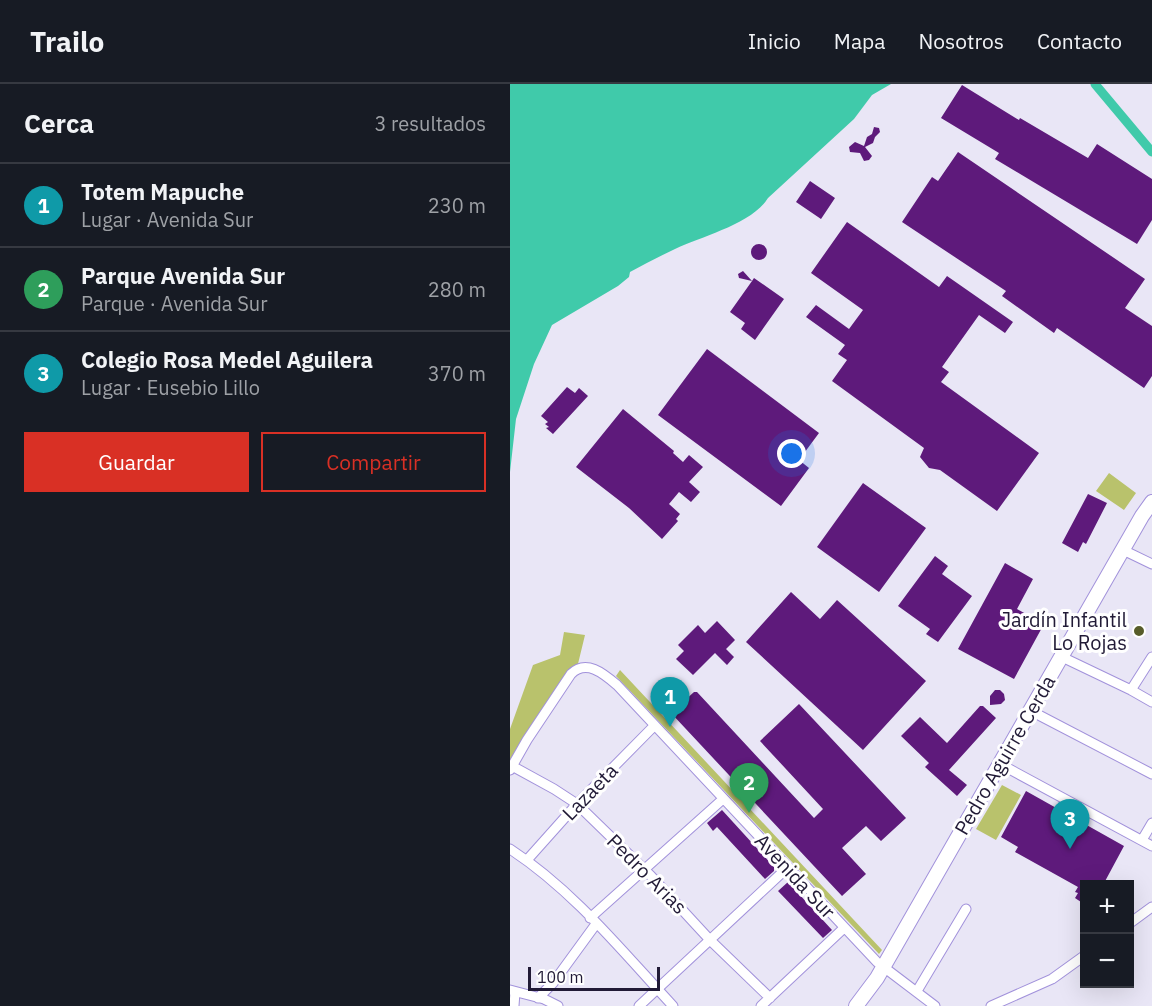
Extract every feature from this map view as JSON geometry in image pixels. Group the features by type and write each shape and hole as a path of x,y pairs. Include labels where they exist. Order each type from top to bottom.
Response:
{"street":[{"name":"Pedro Aguirre Cerda","path":"856,1006 883,968 1152,502"},
{"path":"1123,550 1152,564"},
{"path":"1062,657 1152,702"},
{"path":"1131,690 1152,657"},
{"name":"Avenida Sur","path":"511,768 571,674 577,668 584,667 599,672 612,681 883,968 935,1006"},
{"path":"1031,711 1152,774"},
{"name":"Lazaeta","path":"527,860 577,804 654,726"},
{"path":"1000,764 1152,846"},
{"name":"Pedro Arias","path":"511,768 554,789 577,804 770,998"},
{"path":"538,998 553,983 593,921 644,870 723,799"},
{"path":"1142,840 1152,823"},
{"path":"510,849 560,888 673,1006"},
{"path":"639,1006 787,868"},
{"path":"1134,920 1152,906"},
{"path":"917,991 966,909"},
{"path":"761,1006 844,928"},
{"path":"991,1006 1053,979 1080,959"},
{"path":"514,1006 512,991 558,1006"}],"shaded area":[{"path":"510,84 891,84 872,95 854,119 751,215 630,272 629,277 618,286 552,325 534,364 516,419 510,472"},
{"path":"1109,473 1136,493 1124,510 1096,491"},
{"path":"564,632 585,635 577,668 510,770 510,729 533,665 560,655"},
{"path":"620,670 882,950 879,954 616,676"},
{"path":"1002,785 1021,795 996,840 976,829"}],"building":[{"path":"962,85 1088,158 1097,144 1152,179 1152,220 1137,244 995,159 999,153 941,118"},
{"path":"874,127 879,128 880,132 873,143 865,147 872,156 869,160 864,161 860,153 850,152 849,147 855,142 864,146"},
{"path":"958,152 1145,279 1125,308 1152,326 1152,376 1144,388 1057,328 1054,333 1002,296 1006,291 902,222 932,177 938,181"},
{"path":"810,181 835,198 821,219 796,202"},
{"path":"847,222 939,287 947,276 1013,322 1005,333 979,315 942,367 949,372 941,382 1039,453 997,511 940,470 929,468 920,457 924,448 832,381 847,360 838,354 845,345 806,317 816,305 849,329 863,310 811,273"},
{"path":"759,244 767,252 759,260 751,252"},
{"path":"743,271 752,281 739,278 738,274"},
{"path":"754,278 784,299 755,340 741,329 745,323 730,312"},
{"path":"707,349 819,433 799,460 809,468 781,506 658,415"},
{"path":"567,387 575,393 579,388 588,396 553,434 546,428 549,427 545,424 548,422 541,416"},
{"path":"623,409 674,451 673,453 683,462 689,455 703,467 689,482 700,492 691,502 679,492 669,504 680,514 676,519 678,521 662,539 629,508 576,467"},
{"path":"863,483 926,528 879,592 817,547"},
{"path":"1088,494 1107,503 1086,544 1083,542 1078,552 1062,543"},
{"path":"935,556 948,566 942,574 972,596 938,642 926,634 930,629 898,606"},
{"path":"1005,563 1033,579 1017,609 1044,624 1014,679 958,649"},
{"path":"791,592 820,619 837,600 926,681 863,750 746,642"},
{"path":"717,621 735,640 726,649 734,657 727,665 715,653 693,675 676,659 684,651 678,645 698,625 705,633"},
{"path":"995,690 1000,690 1004,694 1005,700 1001,704 990,705 990,696"},
{"path":"694,692 697,692 814,818 823,809 760,741 799,704 906,818 881,841 866,826 842,848 866,874 842,896 671,713"},
{"path":"980,706 996,718 949,770 967,785 957,796 925,767 929,763 901,736 920,717 947,743"},
{"path":"1026,791 1124,846 1106,880 1080,880 1080,901 1075,898 1078,887 1015,852 1018,847 1001,837"},
{"path":"722,810 774,867 774,871 765,879 717,827 713,831 707,823"},
{"path":"788,882 832,930 823,938 778,891"}],"waterway":[{"path":"1095,84 1152,152"}],"place":[{"name":"Jardín Infantil Lo Rojas","path":"1139,631"},
{"name":"Totem Mapuche","path":"670,727"},
{"name":"Parque Avenida Sur","path":"749,813"},
{"name":"Colegio Rosa Medel Aguilera","path":"1070,849"}]}
